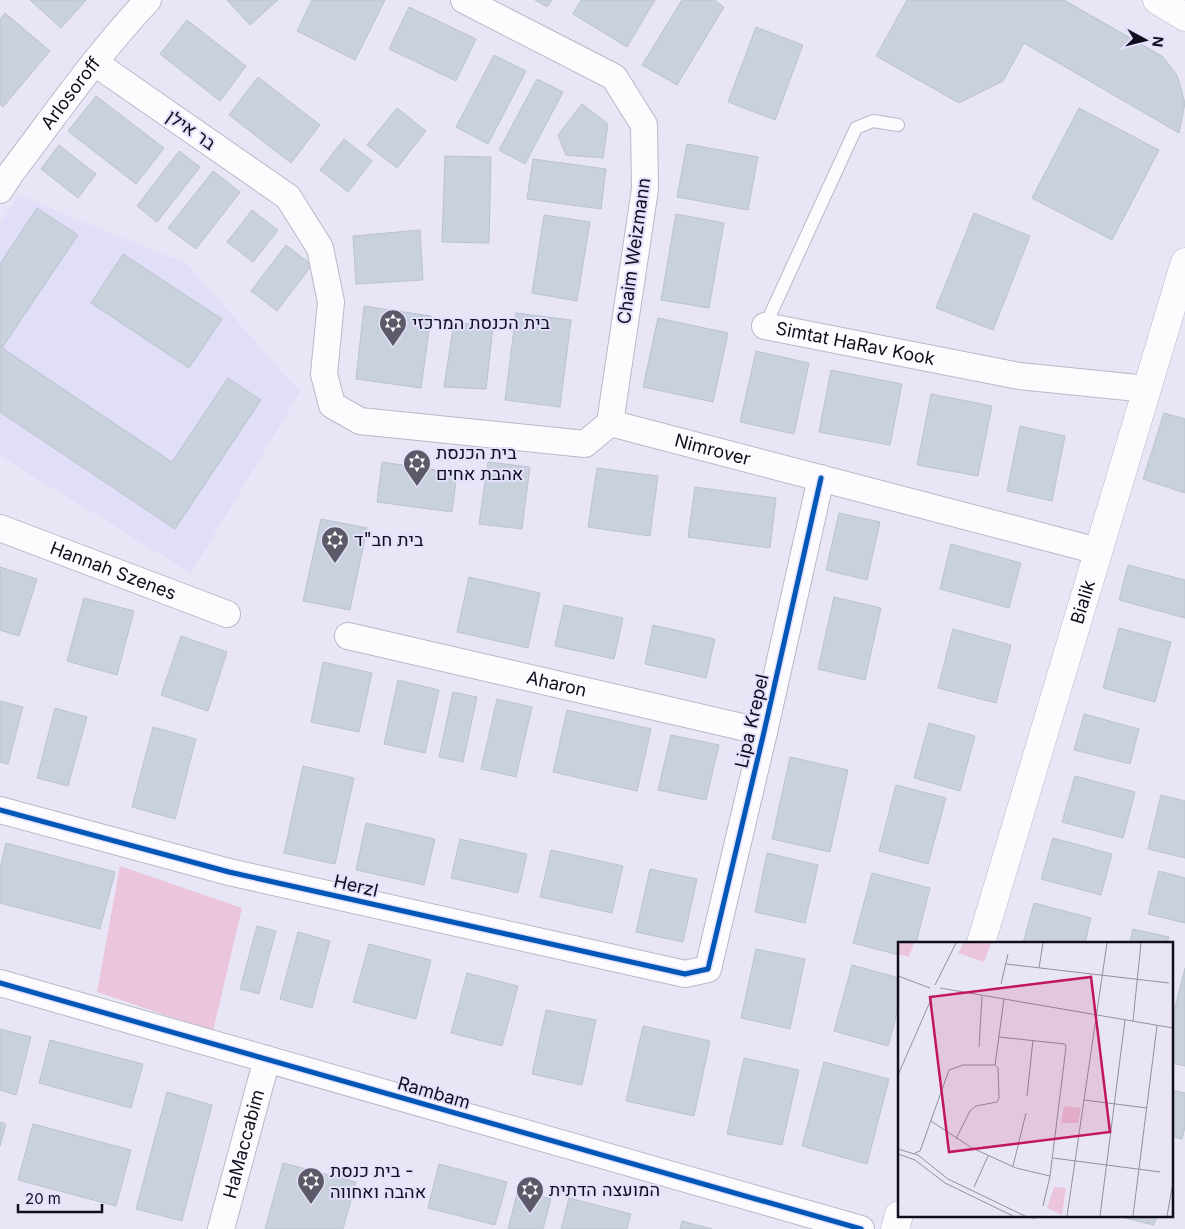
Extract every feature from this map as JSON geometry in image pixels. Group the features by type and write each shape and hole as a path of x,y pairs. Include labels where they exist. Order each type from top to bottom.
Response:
{"street":[{"name":"Arlosoroff","path":"0,190 10,173 126,23 148,0"},
{"name":"Chaim Weizmann","path":"464,0 614,76 644,125 645,189 610,422"},
{"path":"1157,0 1185,17"},
{"name":"בר אילן","path":"95,64 288,197 320,248 322,257 331,302 324,374 332,405 360,421 585,444 610,422"},
{"name":"Bialik","path":"981,942 1185,262"},
{"name":"Simtat HaRav Kook","path":"765,326 1019,376 1147,390"},
{"name":"Nimrover","path":"610,422 1098,551"},
{"name":"Lipa Krepel","path":"708,969 821,478"},
{"name":"Hannah Szenes","path":"0,528 227,614"},
{"name":"Aharon","path":"348,636 764,732"},
{"name":"Herzl","path":"0,810 229,872 685,974 708,969"},
{"name":"Rambam","path":"0,983 861,1229"},
{"name":"HaMaccabim","path":"221,1229 267,1059"},
{"path":"895,1229 899,1216"}],"lane":[{"name":"Simtat HaRav Kook","path":"765,326 856,128 873,121 898,125"}],"shaded area":[{"path":"18,195 187,264 300,392 191,573 0,456 0,224"},
{"path":"120,866 242,908 213,1031 97,992"}],"building":[{"path":"30,0 86,0 61,28"},
{"path":"227,0 278,0 250,25"},
{"path":"312,0 385,0 355,60 297,31"},
{"path":"535,0 552,0 547,7"},
{"path":"581,0 655,0 627,47 573,14"},
{"path":"682,0 714,0 724,7 677,85 642,65"},
{"path":"907,0 1064,0 1162,56 1177,75 1185,103 1179,133 1024,43 1003,81 959,103 876,56"},
{"path":"409,7 476,39 456,81 389,49"},
{"path":"5,13 50,51 3,107 0,104 0,19"},
{"path":"187,20 246,66 220,101 160,54"},
{"path":"756,27 803,45 775,120 728,102"},
{"path":"494,55 526,71 488,144 456,127"},
{"path":"258,77 320,125 291,163 229,115"},
{"path":"537,79 563,92 525,164 499,150"},
{"path":"96,96 164,148 136,184 68,131"},
{"path":"582,104 608,124 603,158 566,155 558,135"},
{"path":"397,108 426,131 397,168 367,145"},
{"path":"1079,108 1159,150 1112,240 1032,198"},
{"path":"344,139 372,161 348,192 320,170"},
{"path":"687,144 758,157 748,210 677,197"},
{"path":"59,145 96,174 78,198 41,169"},
{"path":"179,151 200,167 157,222 137,206"},
{"path":"445,156 491,157 489,243 442,242"},
{"path":"533,159 606,169 601,209 527,199"},
{"path":"213,171 240,192 196,249 168,228"},
{"path":"37,208 78,235 2,348 172,462 228,378 261,400 175,529 0,412 0,264"},
{"path":"252,210 278,230 253,262 227,242"},
{"path":"974,213 1030,236 993,330 936,308"},
{"path":"676,214 724,223 709,308 661,300"},
{"path":"544,215 590,222 577,301 532,293"},
{"path":"420,230 423,280 356,284 353,236"},
{"path":"286,245 312,265 277,311 251,291"},
{"path":"123,254 222,319 189,368 91,303"},
{"name":"בית הכנסת המרכזי","path":"364,306 431,316 421,388 356,379"},
{"path":"516,313 571,320 560,407 505,400"},
{"path":"658,318 728,333 713,402 643,387"},
{"path":"454,322 493,327 486,389 444,387"},
{"path":"756,351 809,363 794,434 740,422"},
{"path":"831,370 902,384 890,445 819,432"},
{"path":"931,394 992,406 978,476 917,465"},
{"path":"1164,413 1185,419 1185,493 1143,479"},
{"path":"1020,426 1065,436 1052,501 1007,491"},
{"name":"בית הכנסת אהבת אחים","path":"382,462 457,473 452,512 377,502"},
{"path":"488,462 530,467 522,529 479,524"},
{"path":"597,468 658,476 650,536 588,527"},
{"path":"695,487 776,498 770,548 688,537"},
{"path":"839,513 880,522 867,580 826,570"},
{"name":"בית חב\"ד","path":"321,519 367,528 350,610 303,601"},
{"path":"951,544 1021,563 1009,608 940,589"},
{"path":"1128,565 1185,580 1185,618 1119,600"},
{"path":"0,567 37,579 19,636 0,630"},
{"path":"469,577 540,593 528,648 457,632"},
{"path":"834,597 881,608 865,680 818,669"},
{"path":"84,598 134,611 117,675 67,661"},
{"path":"564,605 623,618 614,659 555,646"},
{"path":"653,625 715,639 706,678 645,664"},
{"path":"1119,628 1171,642 1155,702 1103,688"},
{"path":"953,629 1011,645 996,703 938,688"},
{"path":"181,636 227,652 208,711 161,695"},
{"path":"323,662 372,673 359,732 311,722"},
{"path":"398,680 439,690 425,753 384,744"},
{"path":"453,692 477,697 463,762 439,757"},
{"path":"497,699 532,707 516,777 481,769"},
{"path":"0,701 23,707 8,764 0,762"},
{"path":"55,708 87,717 68,786 37,778"},
{"path":"567,710 651,729 637,791 553,772"},
{"path":"1084,714 1139,729 1130,764 1074,750"},
{"path":"929,723 975,736 960,791 914,778"},
{"path":"153,727 196,739 175,819 132,807"},
{"path":"671,735 719,745 706,800 658,790"},
{"path":"790,757 848,770 830,852 772,839"},
{"path":"303,766 354,778 335,864 284,853"},
{"path":"1075,776 1135,792 1123,838 1062,822"},
{"path":"896,785 946,798 928,864 879,851"},
{"path":"1161,795 1185,801 1185,858 1148,849"},
{"path":"366,823 435,839 424,885 356,870"},
{"path":"1053,838 1112,854 1101,895 1041,879"},
{"path":"460,839 527,854 518,893 451,878"},
{"path":"6,843 115,872 100,929 0,903 0,868"},
{"path":"551,850 623,866 612,913 540,897"},
{"path":"767,853 818,865 805,923 755,912"},
{"path":"650,869 697,879 683,942 636,932"},
{"path":"1159,871 1185,878 1185,923 1148,914"},
{"path":"872,873 930,888 916,942 898,942 898,955 853,943"},
{"path":"1034,903 1091,918 1085,942 1023,942"},
{"path":"257,926 276,931 259,994 240,989"},
{"path":"1133,929 1169,937 1167,942 1130,942"},
{"path":"298,932 330,941 312,1008 280,999"},
{"path":"369,944 431,960 416,1019 353,1002"},
{"path":"756,949 805,959 790,1029 741,1018"},
{"path":"852,965 898,978 898,1010 888,1046 834,1031"},
{"path":"1185,968 1185,1066 1172,1063 1172,1019"},
{"path":"467,973 518,986 502,1046 451,1033"},
{"path":"546,1010 596,1020 582,1085 532,1074"},
{"path":"643,1026 710,1041 694,1116 626,1101"},
{"path":"0,1029 31,1037 16,1095 0,1090"},
{"path":"50,1040 143,1064 131,1108 39,1083"},
{"path":"744,1058 799,1070 782,1145 727,1134"},
{"path":"824,1062 889,1079 867,1164 802,1146"},
{"path":"1172,1090 1185,1093 1185,1127 1182,1139 1172,1136"},
{"path":"167,1092 212,1105 182,1221 136,1209"},
{"path":"0,1122 6,1124 0,1146"},
{"path":"33,1124 131,1150 116,1206 18,1180"},
{"name":"בית כנסת - אהבה ואחווה","path":"283,1163 356,1182 343,1229 265,1229"},
{"path":"439,1164 507,1182 495,1225 428,1208"},
{"name":"המועצה הדתית","path":"518,1190 551,1199 543,1229 508,1229"},
{"path":"569,1198 631,1214 627,1229 561,1229"},
{"path":"1024,1216 1036,1216 1035,1219"},
{"path":"1117,1216 1157,1216 1154,1225"},
{"path":"682,1221 712,1229 680,1229"}],"cycle path":[{"path":"0,810 229,872 685,974 708,969 821,478"},
{"path":"0,983 861,1229"}],"place":[{"name":"בית הכנסת המרכזי","path":"393,347"},
{"name":"בית הכנסת אהבת אחים","path":"417,487"},
{"name":"בית חב\"ד","path":"335,564"},
{"name":"בית כנסת - אהבה ואחווה","path":"311,1205"},
{"name":"המועצה הדתית","path":"530,1214"}]}
